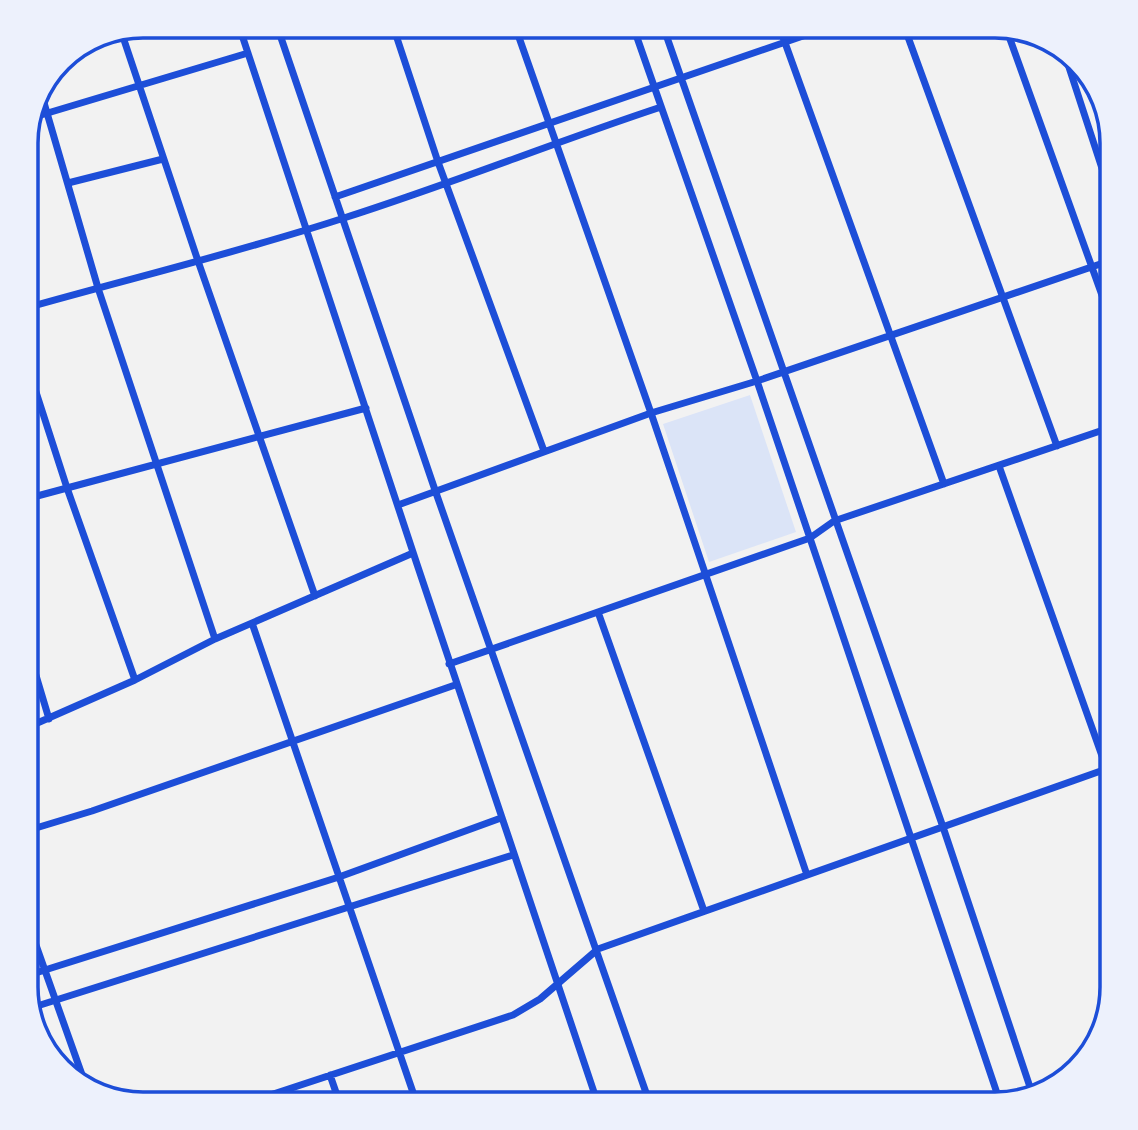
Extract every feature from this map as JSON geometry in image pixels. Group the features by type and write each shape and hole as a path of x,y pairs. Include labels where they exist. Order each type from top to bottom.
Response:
{"street":[{"path":"243,39 455,685 594,1092"},
{"path":"281,39 435,490 493,649 646,1092"},
{"path":"397,39 438,162 544,451"},
{"path":"519,39 651,413 807,875"},
{"path":"637,39 757,381 997,1092"},
{"path":"668,39 943,827 1029,1085"},
{"path":"784,39 944,484"},
{"path":"335,197 796,39"},
{"path":"909,39 1057,446"},
{"path":"1010,40 1100,289"},
{"path":"124,41 314,596"},
{"path":"43,115 248,53"},
{"path":"1069,70 1100,163"},
{"path":"46,106 98,288 215,639"},
{"path":"39,304 342,219 661,107"},
{"path":"68,183 163,159"},
{"path":"398,505 651,413 757,381 1100,264"},
{"path":"39,401 135,680"},
{"path":"39,496 366,408"},
{"path":"449,664 810,538 834,521 1100,431"},
{"path":"999,466 1100,743"},
{"path":"39,723 135,680 215,639 413,553"},
{"path":"598,612 704,911"},
{"path":"252,623 413,1092"},
{"path":"39,684 50,719"},
{"path":"39,827 455,685"},
{"path":"279,1092 513,1015 540,999 556,982 597,949 1100,771"},
{"path":"39,972 339,877 500,818"},
{"path":"41,1005 513,855"},
{"path":"39,956 80,1070"},
{"path":"330,1075 336,1092"}],"shaded area":[{"path":"750,395 796,532 709,562 663,424"}]}
